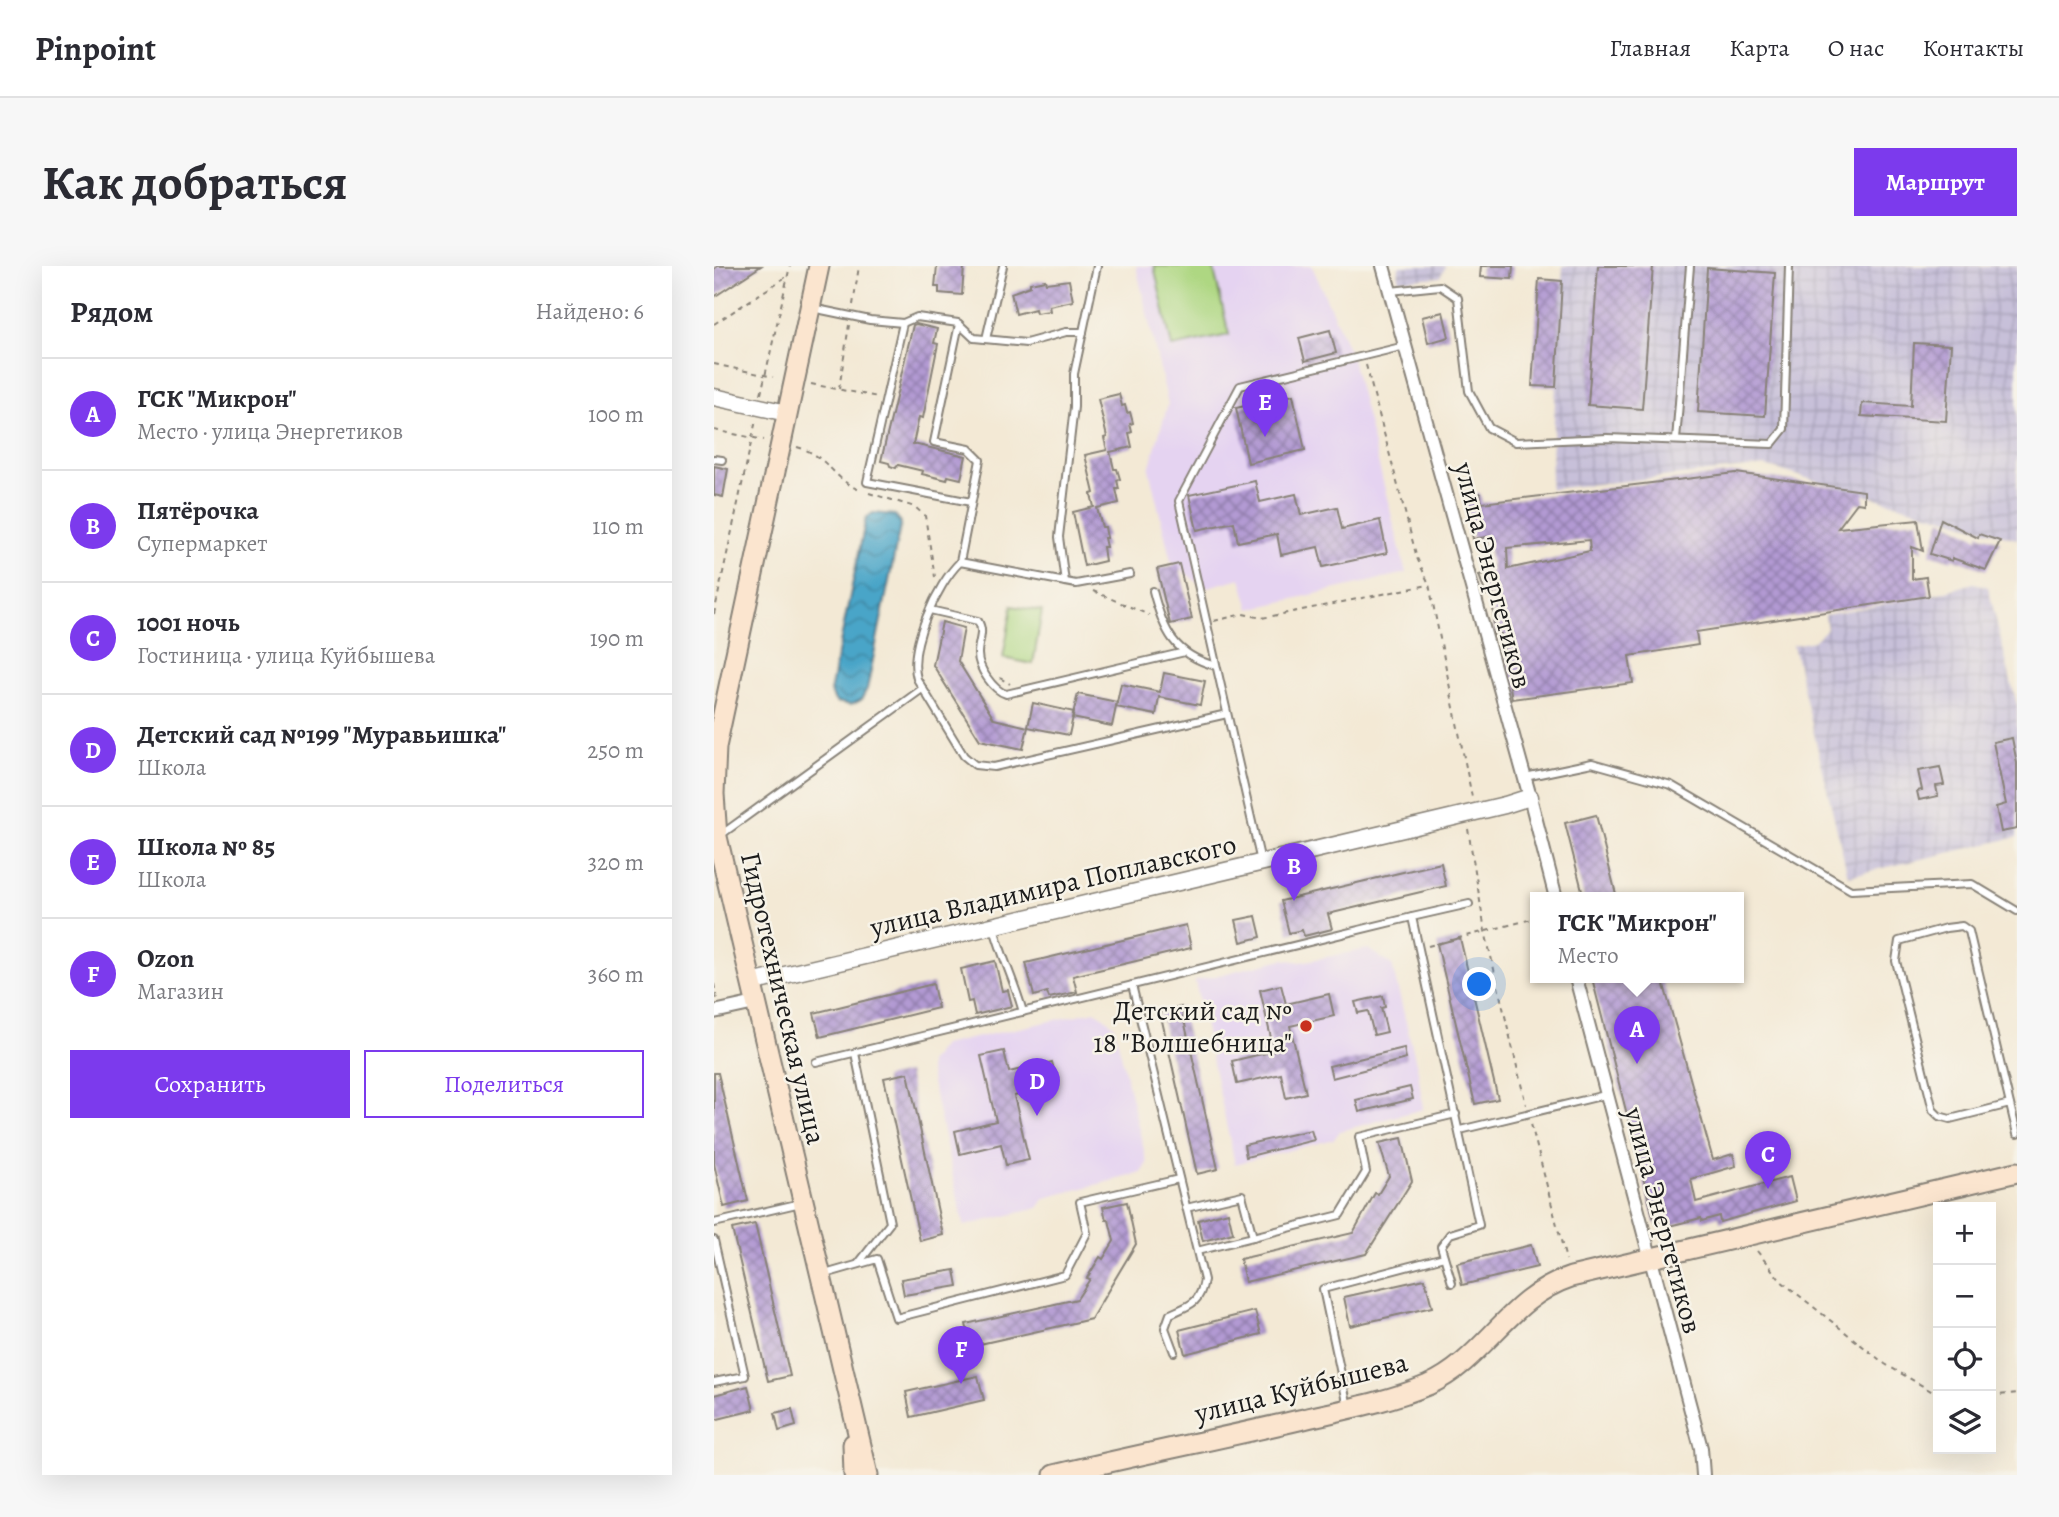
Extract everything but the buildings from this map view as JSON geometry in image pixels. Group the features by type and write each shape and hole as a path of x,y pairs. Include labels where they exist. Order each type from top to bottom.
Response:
{"main road":[{"name":"Гидротехническая улица","path":"819,266 715,747 714,794 717,837 852,1412"},
{"name":"улица Куйбышева","path":"1054,1475 1348,1409 1430,1384 1469,1358 1525,1301 1554,1282 2017,1172"},
{"path":"852,1412 853,1475"},
{"path":"852,1412 866,1475"},
{"path":"852,1412 876,1475"}],"street":[{"name":"улица Энергетиков","path":"1383,266 1554,892"},
{"path":"714,397 787,413"},
{"name":"улица Владимира Поплавского","path":"751,983 1471,818 1530,797"},
{"name":"улица Энергетиков","path":"1577,983 1701,1448 1703,1475"},
{"path":"717,1012 755,1003"}],"lane":[{"path":"986,339 1003,266"},
{"path":"1065,582 1059,537 1074,407 1074,374 1097,266"},
{"path":"1676,440 1690,266"},
{"path":"1390,291 1440,286 1458,298 1469,391 1489,428 1516,442 1606,438 1772,444 1784,429 1789,266"},
{"path":"810,308 903,323 917,317 959,324 974,338 1026,342 1066,332 1083,332"},
{"path":"903,323 867,482 971,502"},
{"path":"959,324 934,442 969,449 980,460 960,562 952,570 930,610 915,660 915,673 922,689 964,756 975,765 988,768 1227,714"},
{"path":"1261,864 1179,501 1240,386 1405,346"},
{"path":"714,459 722,460"},
{"path":"960,562 1076,584 1130,573"},
{"path":"1153,591 1160,619 1169,636 1198,661 1216,666"},
{"path":"930,610 978,621 982,630 979,662 995,688 1006,694 1185,652"},
{"path":"717,837 922,689"},
{"path":"1525,777 1592,763 1671,785 1851,890 1972,884 2017,911"},
{"path":"816,1062 1469,904"},
{"path":"1412,917 1479,1225 1450,1234 1441,1247 1452,1283"},
{"path":"994,926 1023,1012"},
{"path":"2010,1104 1950,1119 1939,1116 1933,1110 1896,961 1899,941 1946,928 1962,926 1969,931 2010,1104 2017,1134"},
{"path":"1132,985 1204,1280 1201,1295 1191,1305 1170,1314 1165,1328 1174,1352"},
{"path":"855,1053 890,1223 857,1265"},
{"path":"1460,1130 1605,1095"},
{"path":"1197,1251 1340,1215 1366,1172 1359,1136 1456,1114"},
{"path":"820,1276 877,1259 896,1318 1065,1275 1087,1233 1080,1202 1179,1179"},
{"path":"1186,1208 1242,1195 1253,1237"},
{"path":"714,1223 803,1202"},
{"path":"714,1240 745,1376 714,1382"},
{"path":"1348,1409 1323,1289 1444,1257"}],"path":[{"path":"714,614 764,375 790,266"},
{"path":"839,389 859,266"},
{"path":"714,324 788,276"},
{"path":"1364,357 1417,558 1429,584 1471,818 1485,931 1528,1113 1571,1277"},
{"path":"714,364 773,377"},
{"path":"806,383 886,399"},
{"path":"714,430 804,449 830,465 846,485 915,507 925,516 938,594"},
{"path":"1076,584 1160,619"},
{"path":"1207,623 1243,614 1262,618 1429,584"},
{"path":"1418,948 1530,919"},
{"path":"714,984 717,1012"},
{"path":"1745,1236 1780,1282 1885,1364 1933,1392"},
{"path":"1996,1395 2017,1393"}],"shaded area":[{"path":"1136,266 1312,266 1351,355 1406,573 1250,609 1241,578 1204,588 1171,561 1149,469 1168,404"},
{"path":"1399,266 1446,266 1440,277 1398,280"},
{"path":"1563,266 2017,266 2017,539 1765,466 1550,489"},
{"path":"1974,583 1988,587 2017,706 2017,837 1848,876 1793,645 1814,641 1827,629 1825,615 1929,596"},
{"name":"Детский сад № 18 \"Волшебница\"","path":"1368,949 1392,965 1418,1071 1423,1109 1340,1131 1334,1139 1235,1164 1195,981 1283,959 1301,962"},
{"path":"1096,1011 1114,1025 1147,1163 1141,1173 1045,1198 1038,1208 964,1226 929,1063 943,1045"}],"green space":[{"path":"1154,266 1213,266 1229,335 1172,347"},
{"path":"1012,606 1042,611 1033,664 1003,658"}],"water":[{"path":"873,513 895,515 901,522 867,689 861,700 851,705 836,702 830,692 866,518"}],"place":[{"name":"Школа № 85","path":"1265,437"},
{"name":"Пятёрочка","path":"1294,901"},
{"name":"Детский сад № 18 \"Волшебница\"","path":"1306,1026"},
{"name":"ГСК \"Микрон\"","path":"1637,1064"},
{"name":"Детский сад №199 \"Муравьишка\"","path":"1037,1116"},
{"name":"1001 ночь","path":"1768,1189"},
{"name":"Ozon","path":"961,1384"}]}
